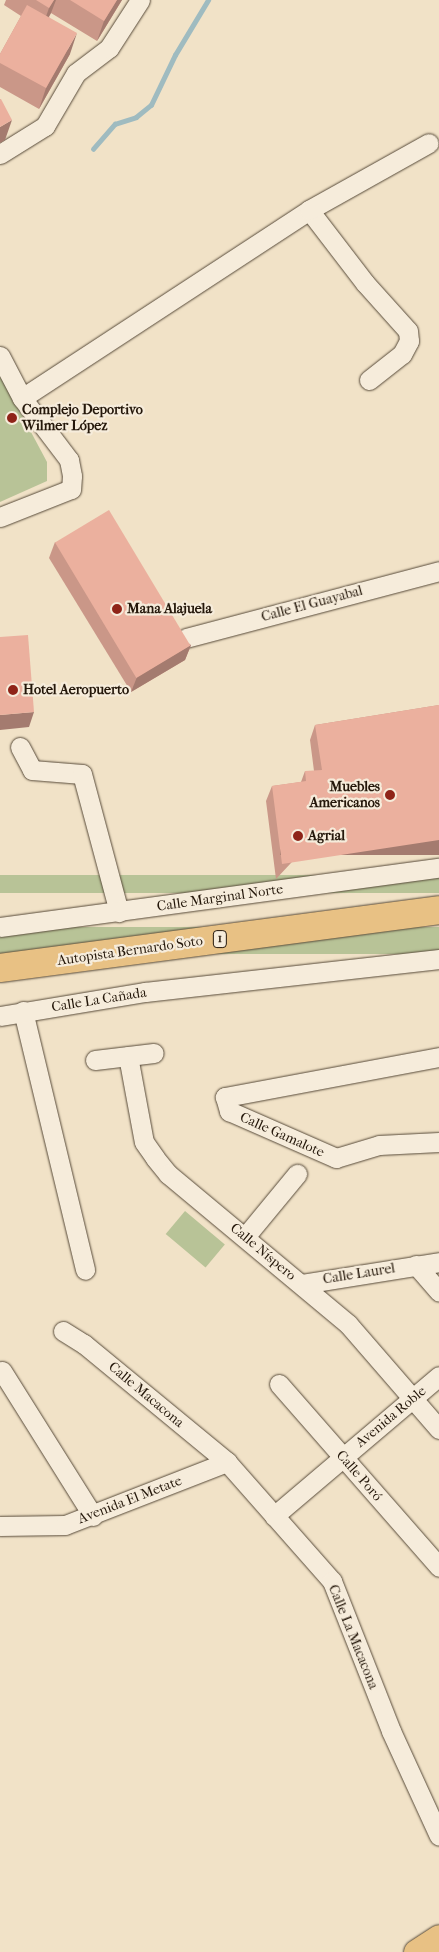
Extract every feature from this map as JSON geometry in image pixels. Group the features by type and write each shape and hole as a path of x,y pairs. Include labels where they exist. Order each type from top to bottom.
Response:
{"highway":[{"name":"Autopista Bernardo Soto","path":"0,968 439,910"}],"main road":[{"path":"416,1952 439,1937"}],"street":[{"path":"0,154 45,126 76,73 109,48 140,0"},
{"path":"22,398 310,210 430,143"},
{"path":"310,210 365,283 408,331 409,340 402,354 370,380"},
{"path":"0,356 22,398 69,460 71,489 0,517"},
{"name":"Calle El Guayabal","path":"186,638 439,571"},
{"path":"20,746 32,770 82,774 118,912"},
{"name":"Calle Marginal Norte","path":"0,927 439,868"},
{"name":"Calle La Cañada","path":"0,1016 145,992 439,959"},
{"path":"23,1011 84,1270"},
{"path":"95,1060 154,1053"},
{"name":"Calle Níspero","path":"128,1056 144,1142 168,1174 348,1324 439,1429"},
{"name":"Calle Gamalote","path":"439,1057 225,1097 229,1111 336,1158 379,1145 439,1142"},
{"path":"245,1237 297,1174"},
{"name":"Calle Laurel","path":"302,1284 439,1262"},
{"path":"416,1265 439,1291"},
{"name":"Calle Macacona","path":"64,1331 84,1344 227,1462"},
{"path":"2,1371 93,1516"},
{"name":"Avenida Roble","path":"274,1516 439,1376"},
{"name":"Calle Poró","path":"280,1384 439,1567"},
{"name":"Calle La Macacona","path":"227,1462 332,1581 391,1731 439,1836"},
{"name":"Avenida El Metate","path":"0,1526 65,1525 93,1516 227,1462"}],"green space":[{"name":"Complejo Deportivo Wilmer López","path":"0,374 47,462 47,481 0,502"},
{"path":"0,875 439,875 439,893 0,893"},
{"path":"0,927 439,927 439,954 0,954"},
{"path":"185,1211 225,1244 206,1267 166,1234"}],"building":[{"path":"36,0 54,0 49,8"},
{"path":"70,0 117,0 104,21"},
{"path":"27,5 77,33 46,88 0,63 0,54"},
{"path":"0,99 12,120 0,127"},
{"name":"Mana Alajuela","path":"109,510 190,645 136,678 55,542"},
{"name":"Hotel Aeropuerto","path":"28,635 34,712 0,715 0,637"},
{"path":"439,705 439,840 282,864 272,786 306,781 305,771 322,770 315,725"}],"waterway":[{"path":"93,149 115,124 136,117 151,105 175,55 208,0"}],"place":[{"name":"Complejo Deportivo Wilmer López","path":"12,418"},
{"name":"Mana Alajuela","path":"117,609"},
{"name":"Hotel Aeropuerto","path":"13,690"},
{"name":"Muebles Americanos","path":"390,795"},
{"name":"Agrial","path":"298,836"}]}
